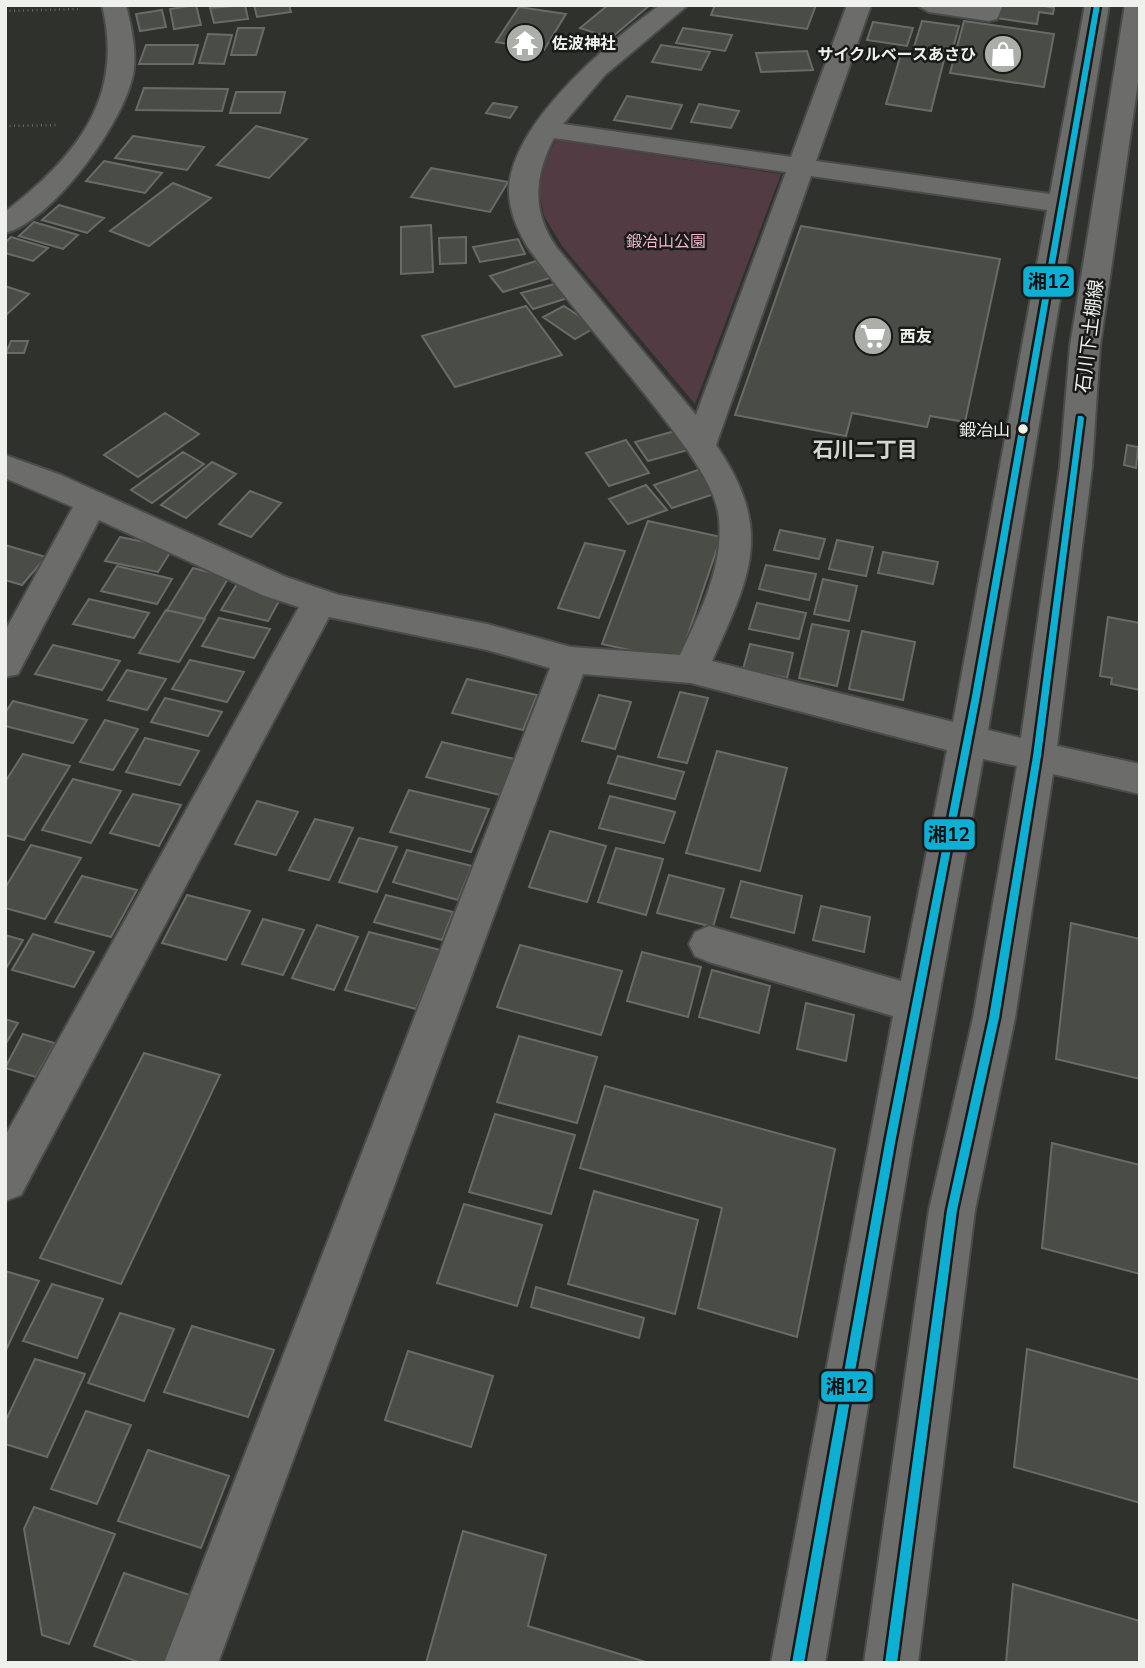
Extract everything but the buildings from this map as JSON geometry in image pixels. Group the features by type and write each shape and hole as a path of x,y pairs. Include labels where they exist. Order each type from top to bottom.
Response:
{"street":[{"path":"676,5 578,88 544,129 528,160 523,193 526,219 544,249 673,406 725,486 735,518 735,552 722,600 691,669"},
{"path":"700,446 859,5"},
{"path":"929,5 989,14 991,5"},
{"path":"798,1663 888,1156 965,740 976,696 1060,204 1097,5"},
{"name":"石川下土棚線","path":"891,1663 953,1210 994,1018 1037,756 1076,467 1085,346 1137,5"},
{"path":"5,225 54,185 102,124 110,107 121,57 122,43 115,7"},
{"path":"544,129 1060,204"},
{"path":"5,466 50,483 239,571 320,601 414,625 486,637 571,660 691,669 965,740 1140,779"},
{"path":"5,664 91,504"},
{"path":"5,1180 320,601"},
{"path":"191,1663 571,660"},
{"path":"709,944 918,1005"}],"path":[{"path":"5,10 115,7"},
{"path":"5,126 102,124"}],"green space":[{"name":"鍛冶山公園","path":"556,140 781,174 695,404 562,246 544,216 539,192 545,161"}],"transit line":[{"name":"湘12","path":"798,1663 890,1143 976,696 1097,5"},
{"name":"湘12","path":"891,1663 952,1210 994,1018 1037,756 1080,418"}],"place":[{"name":"佐波神社","path":"525,43"},
{"name":"サイクルベースあさひ","path":"1003,54"},
{"name":"西友","path":"873,336"},
{"name":"鍛冶山","path":"1023,429"}],"district":[{"name":"石川二丁目","path":"865,450"}]}
